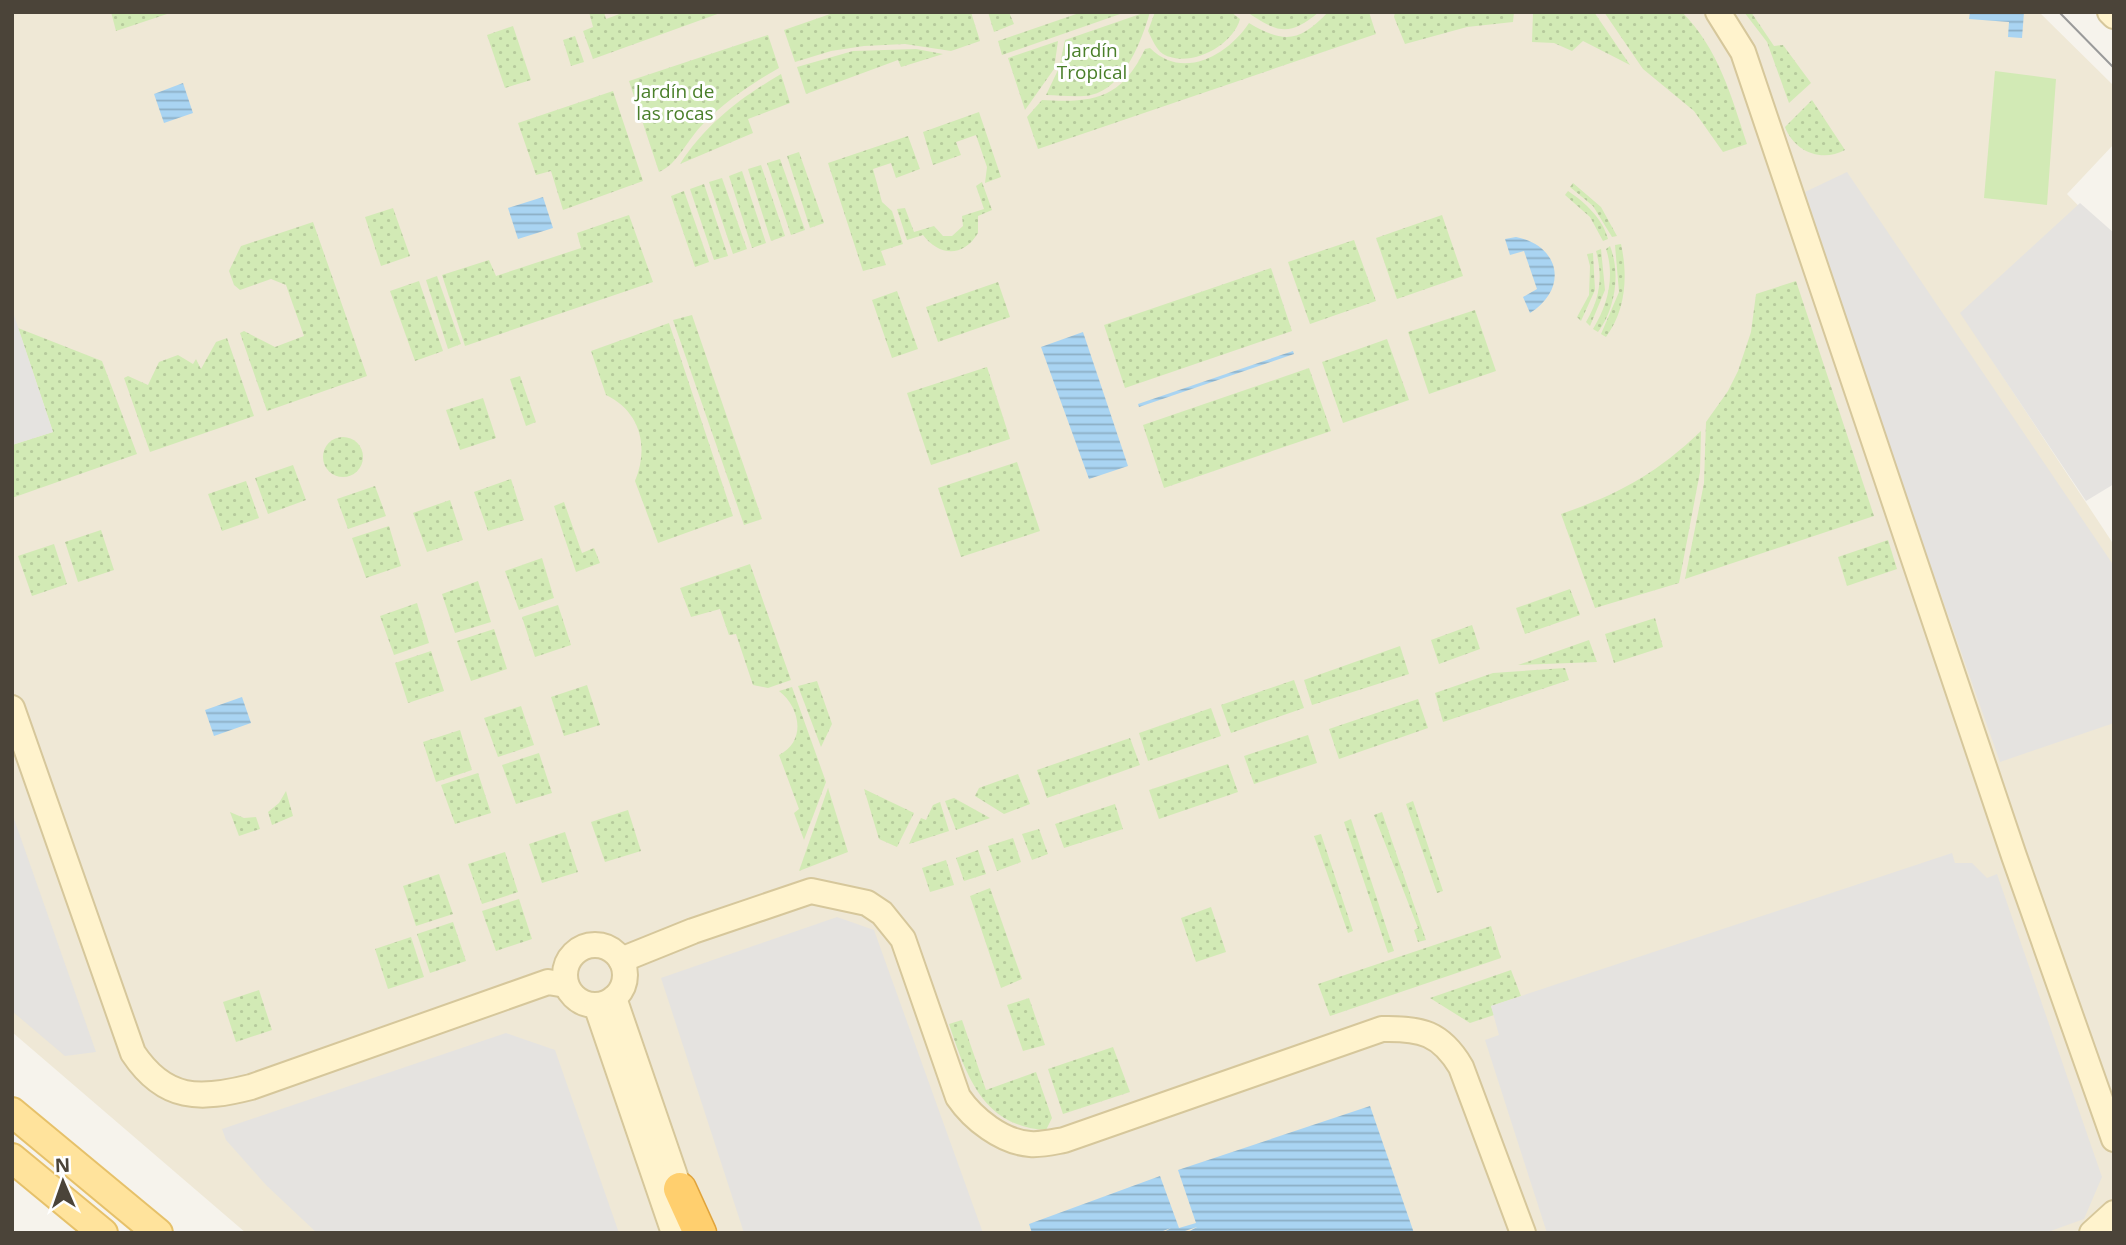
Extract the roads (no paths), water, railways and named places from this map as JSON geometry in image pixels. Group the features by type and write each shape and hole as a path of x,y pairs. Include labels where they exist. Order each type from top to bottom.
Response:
{"highway":[{"path":"681,1189 700,1233"}],"main road":[{"path":"12,1112 158,1233"},
{"path":"12,1158 103,1233"}],"street":[{"path":"1718,12 1743,52 2014,856 2114,1139"},
{"path":"2110,12 2114,16"},
{"path":"12,708 133,1053 142,1066 173,1091 214,1097 251,1087 560,978 570,958 584,946 603,946 617,955 625,974 624,983 605,1001 577,999 560,978"},
{"path":"617,955 645,948 811,891 867,903 882,913 904,939 963,1105 982,1123 1010,1140 1031,1145 1064,1140 1382,1029 1419,1031 1449,1047 1461,1067 1523,1233"},
{"path":"605,1001 681,1189 692,1233"},
{"path":"605,1001 674,1233"},
{"path":"2092,1233 2114,1213"}],"water":[{"path":"1970,12 2024,12 2022,38 2008,37 2009,22 1969,19"},
{"path":"183,83 193,113 164,123 154,94"},
{"path":"543,197 553,228 518,239 508,208"},
{"path":"1516,237 1542,249 1550,258 1554,269 1550,292 1530,313 1523,297 1537,289 1524,251 1510,255 1505,239"},
{"path":"1083,332 1128,466 1089,479 1041,347"},
{"path":"1293,351 1294,354 1139,407 1138,404"},
{"path":"242,697 251,723 214,736 205,710"},
{"path":"1370,1106 1414,1233 1186,1233 1197,1227 1179,1233 1162,1233 1171,1228 1158,1233 1032,1233 1029,1224 1160,1176 1179,1228 1196,1223 1178,1170"}],"tram line":[{"path":"2059,12 2114,68"}],"park label":[{"name":"Jardín Tropical","path":"1092,61"},
{"name":"Jardín de las rocas","path":"675,102"}]}
